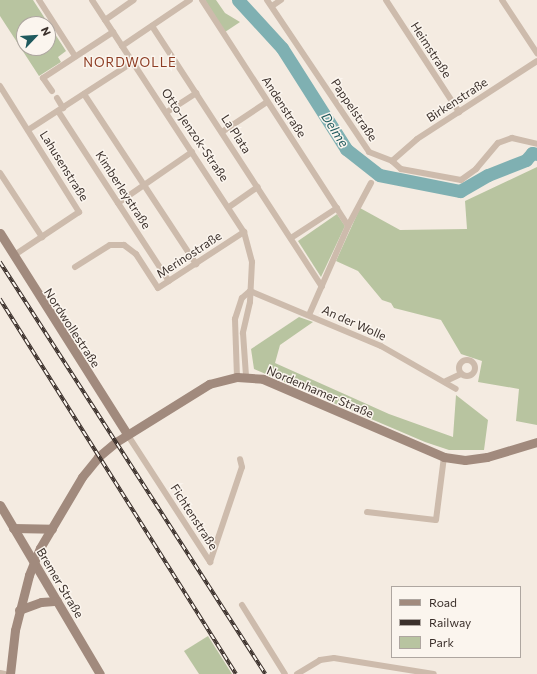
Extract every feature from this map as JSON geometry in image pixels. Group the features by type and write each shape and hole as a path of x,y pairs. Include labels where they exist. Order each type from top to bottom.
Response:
{"street":[{"path":"39,0 75,56"},
{"name":"Otto-Jenzok-Straße","path":"92,0 167,112 244,232 252,262 250,291 243,333 241,376"},
{"path":"105,20 134,0"},
{"path":"122,46 190,0"},
{"name":"Andenstraße","path":"202,0 348,226"},
{"name":"Pappelstraße","path":"267,0 369,152 392,161 401,169 461,180 468,177 498,143 512,138 537,144"},
{"path":"272,6 281,0"},
{"name":"Heimstraße","path":"386,0 459,112"},
{"path":"502,0 537,53"},
{"name":"La Plata","path":"152,26 322,287"},
{"path":"52,91 44,78 113,32"},
{"name":"Birkenstraße","path":"392,161 417,139 537,61"},
{"path":"28,130 133,62"},
{"name":"Lahusenstraße","path":"0,86 79,212 13,256"},
{"path":"167,112 196,93"},
{"path":"84,94 196,264"},
{"name":"Kimberleystraße","path":"57,98 61,110 118,203 169,281"},
{"path":"222,132 267,102"},
{"path":"118,203 192,152"},
{"path":"0,173 42,237"},
{"path":"308,315 322,287 348,226 371,183"},
{"path":"229,207 258,187"},
{"path":"291,238 337,208"},
{"name":"Merinostraße","path":"75,266 110,245 124,245 136,254 158,288 244,232"},
{"name":"Nordwollestraße","path":"0,233 13,256 127,434"},
{"path":"241,376 235,319 242,298 250,291"},
{"name":"An der Wolle","path":"250,291 381,346 446,381 456,389"},
{"path":"446,381 461,374"},
{"name":"Nordenhamer Straße","path":"10,674 19,610 34,562 82,476 104,451 127,434 209,384 241,376 269,381 444,457 465,460 487,457 537,442"},
{"name":"Fichtenstraße","path":"127,434 210,562 242,467 240,459"},
{"path":"367,512 436,520 444,457"},
{"name":"Bremer Straße","path":"0,505 100,674"},
{"path":"13,528 52,529"},
{"path":"19,610 41,602 57,601"},
{"path":"242,605 285,674"},
{"path":"298,674 320,660 334,658 434,674"},
{"path":"0,673 5,674"}],"green space":[{"path":"0,0 33,0 43,16 16,16 16,41 0,16"},
{"path":"205,0 216,0 225,13 240,22 225,32"},
{"path":"56,36 66,51 58,57 61,62 39,76 26,56 56,56"},
{"path":"537,167 537,425 516,421 519,389 478,382 482,361 461,354 441,320 394,308 391,303 382,300 358,271 336,261 360,208 400,230 467,229 465,201"},
{"path":"337,214 345,226 321,277 298,241"},
{"path":"299,317 313,322 280,345 275,363 389,414 453,437 456,395 488,420 484,450 449,450 425,442 254,369 251,349"},
{"path":"208,636 232,674 199,674 184,651"}],"waterway":[{"name":"Delme","path":"238,0 282,48 346,149 379,175 460,191 488,175 526,160 532,153 537,154"}],"railway":[{"path":"0,262 266,674"},
{"path":"0,299 236,674"}],"district":[{"name":"NORDWOLLE","path":"130,62"}]}
